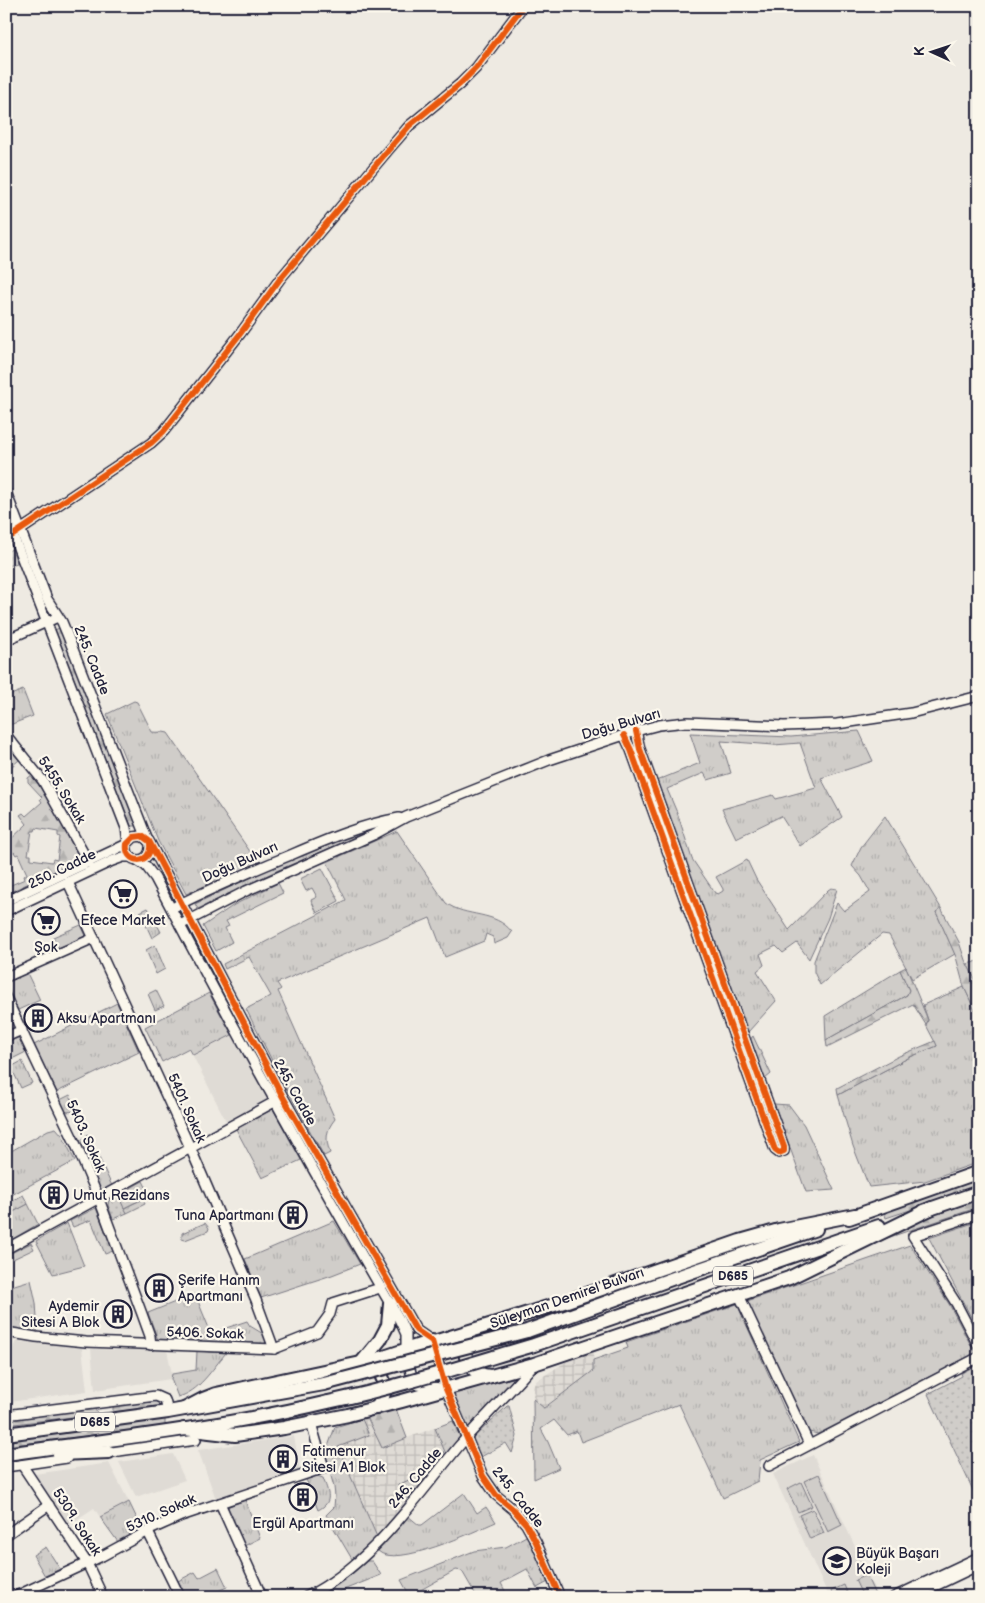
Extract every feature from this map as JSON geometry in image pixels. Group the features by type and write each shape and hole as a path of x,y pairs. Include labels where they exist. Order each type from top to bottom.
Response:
{"highway":[{"name":"Süleyman Demirel Bulvarı","path":"6,1434 168,1412 324,1384 527,1331 979,1172"},
{"name":"D685","path":"6,1454 282,1412 360,1395 534,1345 979,1192"},
{"path":"184,1428 235,1435 311,1422 376,1408 534,1364 789,1278 932,1208"},
{"path":"184,1409 203,1399 233,1389 361,1363 406,1351 432,1341 481,1328 740,1241 779,1230 855,1215"},
{"path":"361,1363 380,1340 388,1325 390,1304"},
{"path":"481,1328 473,1333 467,1341 465,1356 475,1371 484,1376 493,1376"},
{"path":"361,1363 375,1368 384,1379 385,1395 376,1408"},
{"path":"6,1454 109,1452"}],"street":[{"path":"17,533 151,443 164,431 291,266 390,148 409,126 460,84 476,68 523,6"},
{"name":"245. Cadde","path":"6,492 17,533 46,622 126,828 128,843"},
{"name":"245. Cadde","path":"6,517 17,533 47,599 71,643 149,843 279,1100 416,1330 432,1341 446,1389 478,1467 491,1489 514,1510 529,1528 560,1596"},
{"path":"6,640 58,617"},
{"name":"Doğu Bulvarı","path":"180,925 273,879 367,838 406,817 549,760 636,731 659,725 687,722 790,726 837,724 911,713 979,696"},
{"path":"624,735 635,759 775,1150 780,1152 784,1150 784,1147 640,749 636,731"},
{"name":"5455. Sokak","path":"6,735 43,781 89,862"},
{"name":"Doğu Bulvarı","path":"171,908 260,867 344,833 367,825 406,817"},
{"path":"138,836 149,843 151,849 145,858 134,859 128,853 128,843 131,839 138,836"},
{"name":"250. Cadde","path":"6,901 128,843"},
{"name":"250. Cadde","path":"6,911 118,858 134,859"},
{"name":"245. Cadde","path":"134,859 146,866 151,872 279,1100 390,1304 406,1334 406,1351 411,1372 418,1385 446,1389"},
{"name":"5401. Sokak","path":"68,882 190,1148 256,1300 274,1349"},
{"path":"6,977 94,938"},
{"name":"5403. Sokak","path":"6,998 99,1199 150,1336 151,1345"},
{"path":"6,1037 22,1030"},
{"path":"6,1249 279,1100"},
{"path":"979,1214 914,1236 952,1295 979,1347"},
{"name":"5406. Sokak","path":"6,1332 72,1341 274,1349 317,1332 330,1314 333,1303 380,1288"},
{"path":"739,1295 809,1444"},
{"path":"769,1466 979,1358"},
{"name":"246. Cadde","path":"306,1597 336,1578 378,1543 466,1439 534,1364"},
{"path":"6,1415 158,1397 165,1400 168,1412"},
{"path":"106,1402 108,1420"},
{"name":"5310. Sokak","path":"14,1597 182,1516 324,1468 311,1422"},
{"path":"6,1467 196,1440"},
{"name":"5309. Sokak","path":"22,1464 87,1563 104,1597"},
{"path":"220,1503 262,1597"},
{"path":"6,1535 49,1505"},
{"path":"148,1532 180,1597"},
{"path":"894,1597 979,1557"},
{"path":"912,1597 979,1566"}],"shaded area":[{"path":"232,1035 267,1099 226,1121 193,1056"},
{"path":"16,1341 82,1348 87,1391 10,1402 6,1369"},
{"path":"91,1349 167,1350 172,1374 171,1379 95,1390"},
{"path":"594,1350 593,1371 543,1408 533,1399 533,1387 536,1381 567,1361"},
{"path":"396,1409 407,1438 453,1421 460,1437 377,1537 332,1434 335,1427"},
{"path":"294,1436 300,1471 216,1499 198,1450"},
{"path":"173,1454 185,1480 136,1497 119,1462"},
{"name":"Büyük Başarı Koleji","path":"813,1455 878,1597 829,1597 773,1474"},
{"path":"109,1463 129,1502 100,1517 94,1508 68,1525 35,1474"}],"green space":[{"path":"12,549 17,563 7,566 6,552"},
{"path":"61,629 136,826 131,826 55,630"},
{"path":"23,690 33,716 7,726 6,697"},
{"path":"134,701 137,702 152,732 168,733 258,863 186,894 158,841 107,714"},
{"path":"859,731 873,761 821,778 842,817 800,846 781,816 736,838 722,809 773,795 776,799 816,788 800,743 774,745 721,741 731,773 708,780 704,773 667,789 678,815 692,859 715,893 718,894 723,891 716,877 747,860 756,879 789,930 828,890 831,888 837,889 828,918 809,959 797,943 783,953 776,946 760,954 764,965 757,971 776,1001 748,1032 656,781 700,763 690,733 791,737"},
{"path":"6,745 19,760 12,766 9,764 12,761 6,755"},
{"path":"32,775 51,804 80,859 6,894 6,887 25,879 24,876 27,874 18,854 16,855 14,852 6,855 6,844 27,824 20,815 23,813 26,816 42,802 40,799 42,797 28,782 28,778","holes":["36,828 58,832 60,837 57,860 53,859 52,862 31,859 31,855 28,855 32,831 35,831"]},
{"path":"885,816 941,908 936,912 955,954 912,979 889,935 882,934 820,985 814,972 814,961 837,903 844,911 870,892 861,876 852,866 861,847"},
{"path":"372,829 369,832 276,871 198,909 195,904 266,870 358,832"},
{"path":"397,831 446,903 462,911 497,920 512,932 508,938 494,944 493,937 486,934 484,941 445,957 430,918 277,983 281,989 278,991 335,1119 327,1135 330,1153 324,1156 287,1090 246,1009 271,996 249,957 225,969 223,964 346,900 327,862"},
{"path":"322,868 339,901 317,913 311,900 317,897 312,888 306,891 300,879"},
{"path":"278,883 283,893 226,921 229,926 225,928 232,942 216,951 203,926 234,905"},
{"path":"148,908 161,932 152,938 140,912"},
{"path":"941,908 979,987 979,1019 964,987 956,957 936,912"},
{"path":"81,925 86,936 59,948 53,937"},
{"path":"155,945 165,969 156,974 146,950"},
{"path":"979,961 979,987 967,964"},
{"path":"906,967 928,1020 926,1025 913,1004 827,1047 826,1040 907,995 909,990 900,970"},
{"path":"900,970 909,990 907,995 826,1040 825,1016"},
{"path":"27,973 40,1000 18,1010 6,983"},
{"path":"964,987 979,1019 979,1162 925,1181 869,1187 853,1146 838,1095 910,1057 937,1046 926,1025 928,1020 923,1005"},
{"path":"156,990 164,1006 155,1010 148,994"},
{"path":"209,993 232,1035 193,1055 189,1048 162,1062 145,1027"},
{"path":"117,1003 139,1052 57,1092 34,1045"},
{"path":"753,1036 771,1074 765,1079 750,1040"},
{"path":"19,1037 26,1052 6,1062 6,1043"},
{"path":"935,1041 937,1046 910,1057 838,1095 837,1088 899,1056"},
{"path":"22,1061 32,1083 21,1088 11,1067"},
{"path":"70,1095 77,1111 66,1112 60,1100"},
{"path":"774,1104 789,1105 804,1125 834,1190 806,1192"},
{"path":"273,1109 301,1160 262,1178 236,1129"},
{"path":"56,1128 62,1135 75,1161 6,1198 6,1154 48,1130"},
{"path":"88,1134 112,1186 105,1190 100,1189 79,1142"},
{"path":"979,1177 979,1187 886,1218 884,1211"},
{"path":"143,1181 150,1195 124,1208 118,1195"},
{"path":"23,1195 28,1204 13,1212 8,1203"},
{"path":"118,1195 127,1213 113,1219 108,1205 109,1200"},
{"path":"6,1199 13,1212 28,1204 38,1224 6,1243"},
{"path":"143,1199 145,1204 127,1213 124,1208"},
{"path":"979,1199 979,1207 831,1257 883,1232"},
{"path":"96,1208 113,1251 105,1254 91,1220 73,1227 70,1221"},
{"path":"334,1221 360,1264 261,1298 245,1259"},
{"path":"979,1221 979,1332 929,1238"},
{"path":"67,1223 84,1266 53,1274 36,1241"},
{"path":"205,1223 209,1228 208,1231 185,1240 182,1239 182,1233"},
{"path":"31,1243 34,1249 13,1259 11,1253"},
{"path":"910,1245 949,1304 975,1353 818,1434 809,1432 747,1301"},
{"path":"6,1268 11,1286 31,1280 36,1303 38,1333 6,1327"},
{"path":"195,1294 211,1333 247,1321 250,1326 265,1335 266,1344 158,1340 148,1313"},
{"path":"737,1304 799,1442 760,1460 758,1481 723,1498 679,1404 581,1442 577,1431 567,1435 554,1420 541,1429 559,1468 534,1479 533,1399 544,1408 593,1371 593,1360 628,1348 626,1342"},
{"path":"197,1351 226,1353 199,1385 178,1397 171,1379 172,1374 196,1370"},
{"path":"979,1364 979,1503 928,1394 962,1376 961,1373"},
{"path":"512,1378 513,1380 467,1429 452,1393"},
{"path":"157,1401 161,1406 113,1412 113,1406"},
{"path":"509,1406 517,1436 512,1453 506,1443 479,1458 471,1440"},
{"path":"95,1408 97,1414 6,1425 6,1420"},
{"path":"396,1409 407,1438 382,1448 367,1417"},
{"path":"165,1419 165,1426 6,1446 6,1438"},
{"path":"362,1419 369,1435 338,1447 377,1537 352,1559 326,1515 334,1507 335,1496 325,1455 335,1427"},
{"path":"453,1421 460,1437 406,1502 398,1485 428,1471 424,1462 445,1452 435,1428"},
{"path":"819,1474 842,1525 828,1532 804,1481"},
{"path":"317,1476 323,1478 328,1496 326,1504 318,1510 306,1479"},
{"path":"801,1482 812,1506 798,1512 787,1489"},
{"path":"464,1493 477,1513 486,1507 496,1522 436,1547 418,1552 387,1555 378,1551 408,1516 419,1525 422,1525"},
{"path":"245,1500 260,1538 244,1546 227,1510 229,1506"},
{"path":"129,1502 141,1527 140,1531 118,1542 100,1517"},
{"path":"813,1509 824,1533 810,1539 799,1515"},
{"path":"528,1535 550,1581 537,1588 527,1569 501,1583 508,1597 477,1597 462,1571 456,1570 410,1596 401,1580 474,1551 506,1547"},
{"path":"46,1547 60,1569 45,1576 33,1555"},
{"path":"366,1561 372,1561 381,1575 326,1597 319,1597"},
{"path":"218,1568 227,1587 208,1595 186,1597 178,1581 195,1572 199,1578"},
{"path":"866,1575 876,1597 863,1597 855,1580"},
{"path":"844,1585 849,1597 833,1597 831,1591"}],"cycle path":[{"path":"13,535 151,443 164,431 240,334 280,279 390,148 409,126 460,84 476,68 523,6"},
{"path":"624,735 775,1150 779,1153 784,1151 784,1147 640,749 636,731"},
{"path":"150,845 149,852 143,859 133,859 127,851 127,844 134,837 142,836 149,841 283,1097 416,1330 432,1341 446,1389 483,1476 496,1495 514,1510 526,1524 560,1597"}],"place":[{"name":"Efece Market","path":"123,894"},
{"name":"Şok","path":"46,921"},
{"name":"Aksu Apartmanı","path":"38,1018"},
{"name":"Umut Rezidans","path":"54,1195"},
{"name":"Tuna Apartmanı","path":"293,1215"},
{"name":"Şerife Hanım Apartmanı","path":"159,1288"},
{"name":"Aydemir Sitesi A Blok","path":"118,1314"},
{"name":"Fatimenur Sitesi A1 Blok","path":"283,1459"},
{"name":"Ergül Apartmanı","path":"303,1497"},
{"name":"Büyük Başarı Koleji","path":"837,1561"}]}
